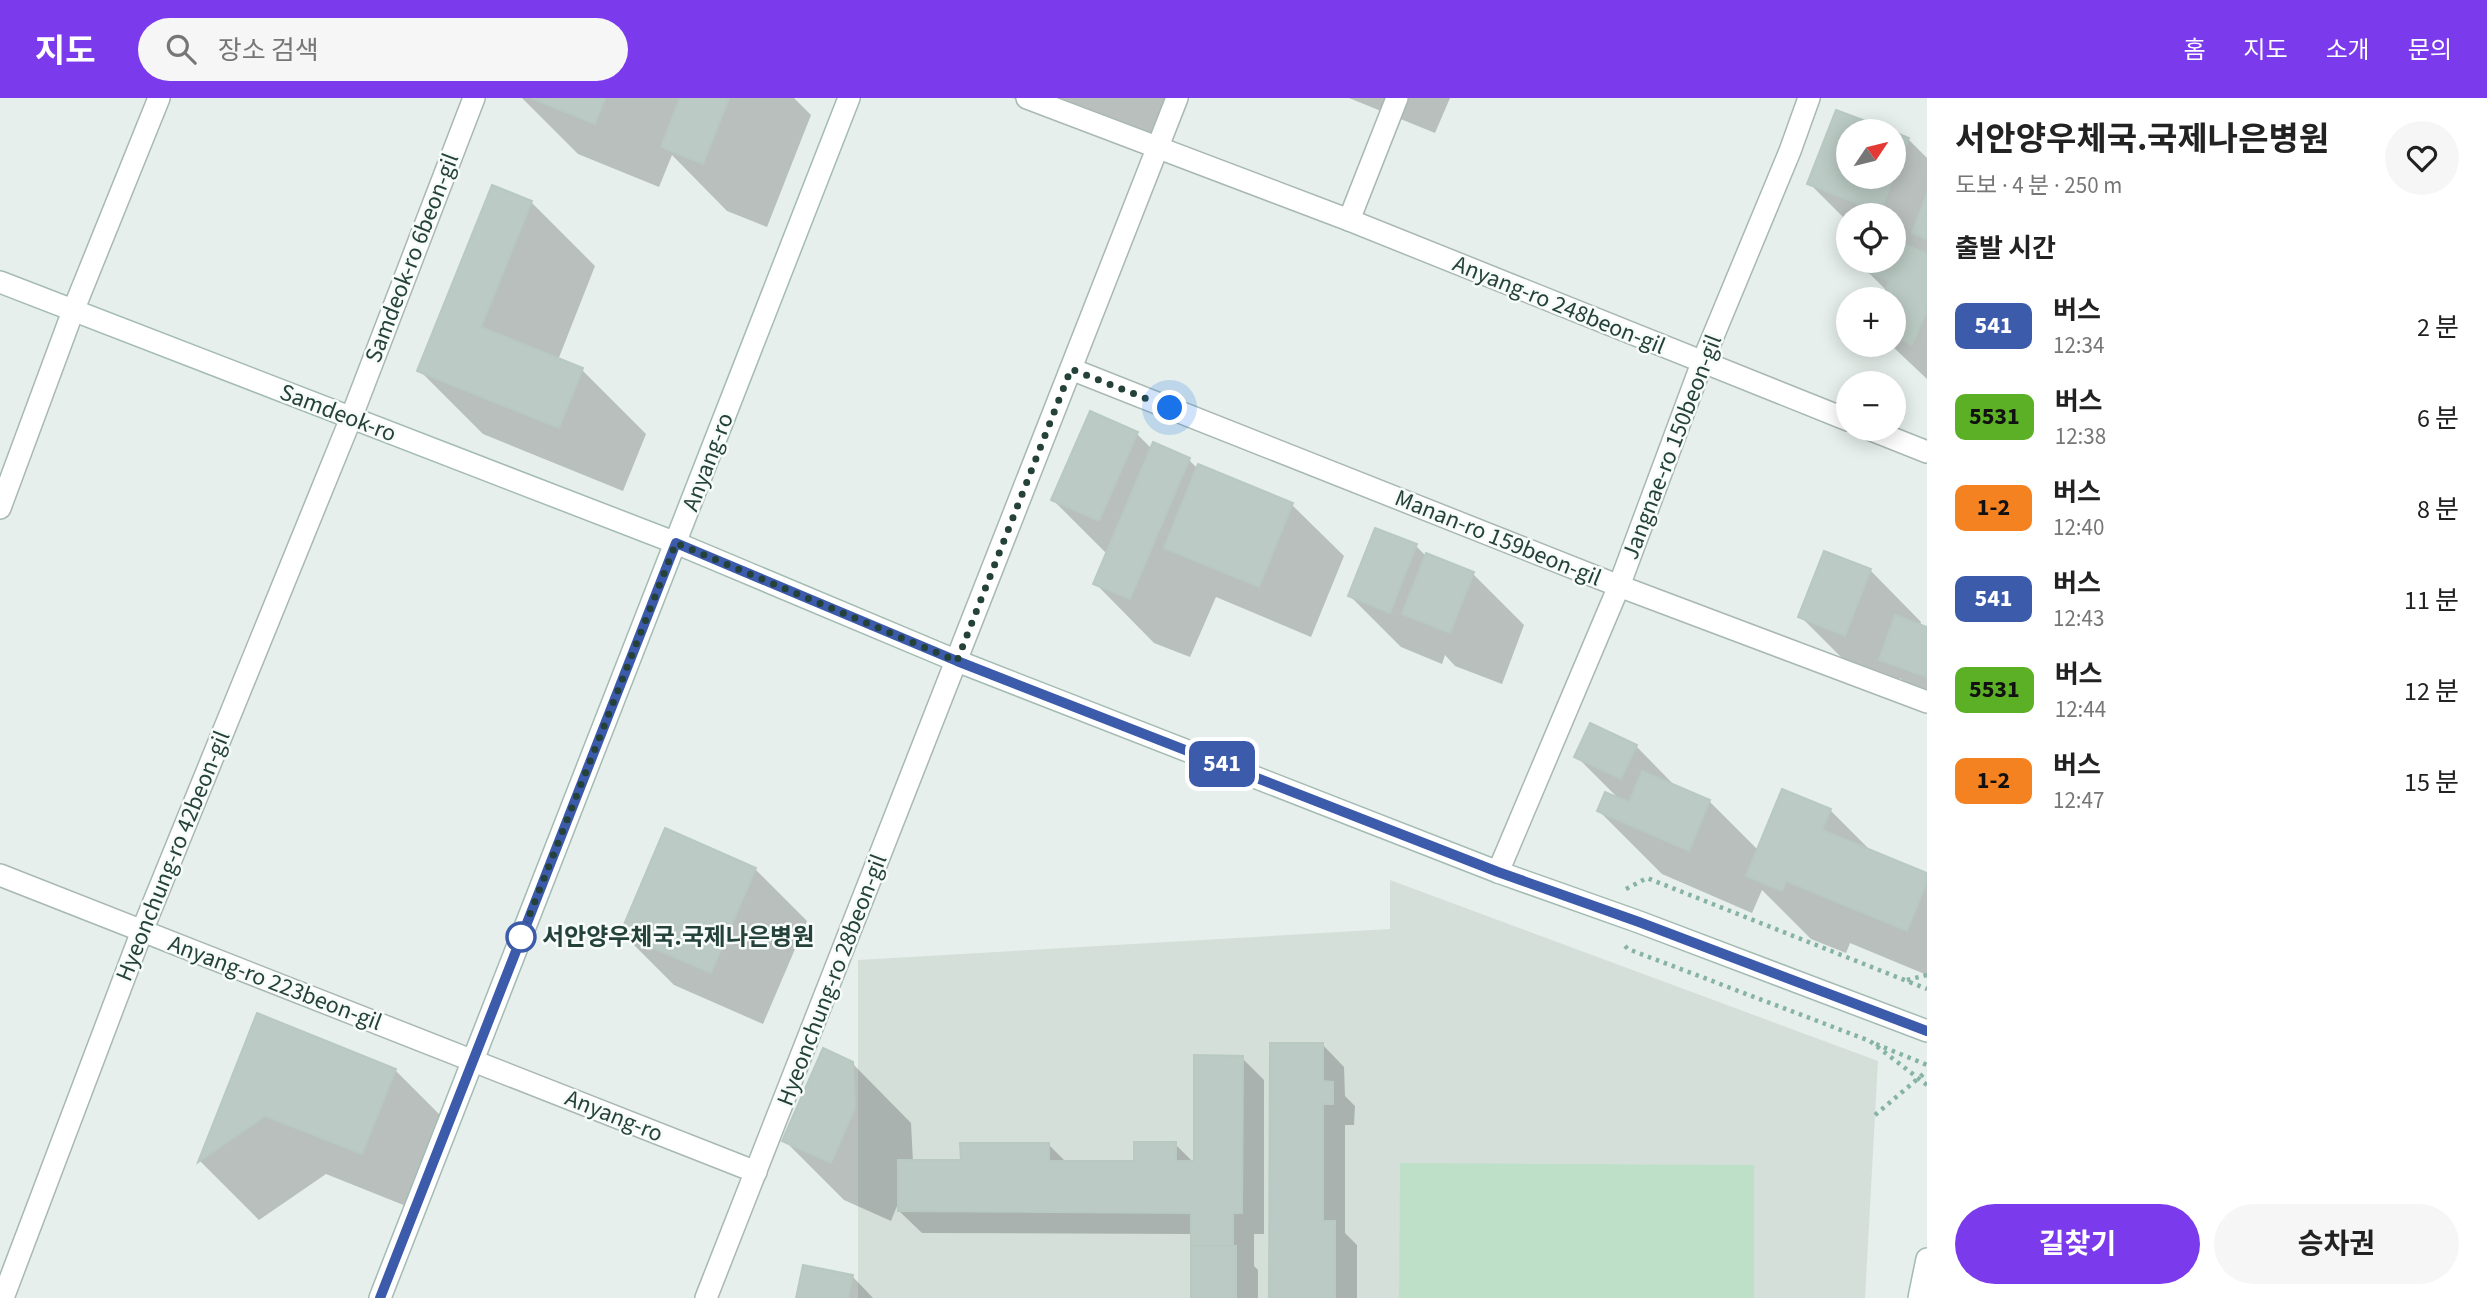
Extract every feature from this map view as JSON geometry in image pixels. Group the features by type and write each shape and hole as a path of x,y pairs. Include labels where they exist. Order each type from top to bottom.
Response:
{"street":[{"path":"0,508 73,312 159,98"},
{"name":"Samdeok-ro 6beon-gil","path":"351,418 474,98"},
{"name":"Anyang-ro","path":"380,1298 849,98"},
{"name":"Anyang-ro 248beon-gil","path":"1027,98 1349,220 1836,415"},
{"name":"Hyeonchung-ro 28beon-gil","path":"706,1298 1177,98"},
{"path":"1349,220 1397,98"},
{"name":"Jangnae-ro 150beon-gil","path":"1498,872 1619,586 1702,363 1790,151 1809,98"},
{"name":"Samdeok-ro","path":"0,282 676,543 957,661 1498,872 1639,922 1927,1031"},
{"name":"Manan-ro 159beon-gil","path":"1071,369 1619,586 1927,702"},
{"name":"Hyeonchung-ro 42beon-gil","path":"3,1298 142,931 351,418"},
{"path":"1899,441 1927,452"},
{"name":"Anyang-ro 223beon-gil","path":"0,875 472,1060"},
{"name":"Anyang-ro","path":"472,1060 756,1172"},
{"path":"1919,1298 1927,1259"}],"path":[{"path":"1593,905 1647,878 1927,989"},
{"path":"1621,940 1628,949 1870,1041 1927,1068 1875,1115"},
{"path":"1905,980 1927,975"},
{"path":"1870,1041 1927,1085"}],"shaded area":[{"path":"1390,880 1878,1061 1865,1298 858,1298 858,960 1390,929"}],"green space":[{"path":"1400,1163 1754,1165 1754,1298 1399,1298"}],"building":[{"path":"531,98 605,98 595,124"},
{"path":"680,98 729,98 703,164 661,147"},
{"path":"1836,110 1860,119 1836,119 1836,189 1889,189 1884,203 1857,203 1807,184"},
{"path":"492,185 532,201 481,327 583,368 559,428 417,371"},
{"path":"1927,193 1927,239 1912,233"},
{"path":"1906,244 1927,254 1927,310 1912,345 1906,342 1906,287 1887,287 1889,281 1871,273 1906,273"},
{"path":"1090,411 1138,432 1099,521 1051,500"},
{"path":"1153,442 1190,458 1130,599 1093,584"},
{"path":"1198,464 1293,503 1259,587 1164,548"},
{"path":"1375,528 1417,544 1390,613 1348,596"},
{"path":"1824,551 1871,569 1845,636 1798,617"},
{"path":"1426,553 1474,572 1450,633 1402,614"},
{"path":"1895,615 1927,627 1927,677 1879,660"},
{"path":"1590,723 1637,745 1621,779 1574,757"},
{"path":"1642,771 1710,800 1689,851 1597,811 1605,792 1629,802"},
{"path":"1782,789 1831,809 1822,830 1927,873 1927,881 1907,931 1786,881 1782,891 1746,876"},
{"path":"665,828 756,868 711,973 620,934"},
{"path":"257,1013 396,1069 362,1154 265,1116 198,1162"},
{"path":"1270,1043 1323,1043 1323,1081 1333,1082 1333,1104 1323,1104 1323,1221 1335,1221 1335,1298 1269,1298"},
{"path":"823,1048 853,1062 855,1108 831,1163 782,1141"},
{"path":"1194,1055 1243,1056 1242,1213 1233,1213 1233,1246 1191,1246 1191,1213 898,1211 898,1160 961,1160 960,1143 1049,1143 1049,1161 1134,1161 1134,1142 1176,1142 1176,1161 1194,1161"},
{"path":"1191,1246 1236,1246 1236,1298 1191,1298"},
{"path":"803,1265 853,1275 848,1298 796,1298"}],"bus line":[{"name":"541","path":"380,1298 676,543 957,661 1498,872 1639,922 1927,1031"}],"place":[{"name":"서안양우체국.국제나은병원","path":"521,937"}],"route":[{"path":"521,937 676,543 957,661 1071,369 1170,408"}]}
